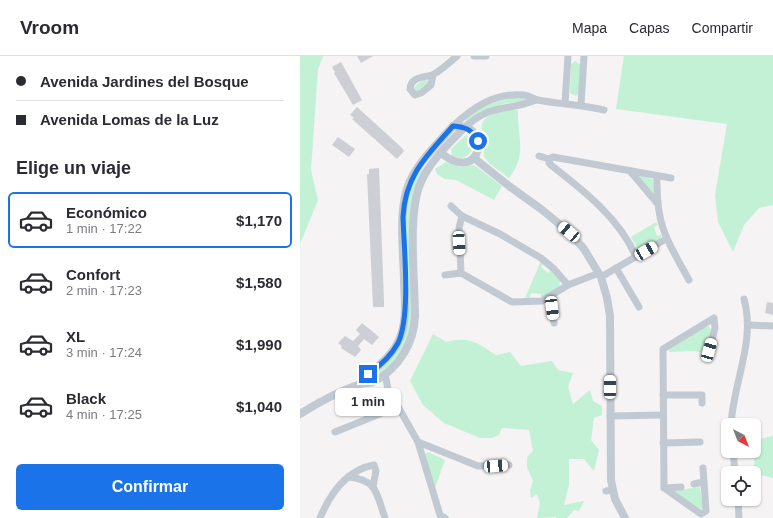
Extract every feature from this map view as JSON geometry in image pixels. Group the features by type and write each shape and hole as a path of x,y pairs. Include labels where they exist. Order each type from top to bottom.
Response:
{"street":[{"path":"433,75 458,56"},
{"path":"474,56 486,56"},
{"path":"565,102 568,56"},
{"path":"578,56 584,56 581,105"},
{"path":"362,383 368,374 390,354 398,342 403,329 405,312 403,217 408,188 415,171 453,126 470,111 493,100 525,95 536,100 565,102 604,110"},
{"path":"300,414 313,406 362,383 373,382 385,374 404,353 414,330 414,220 416,193 428,169 466,127 487,111 499,107 525,104 536,100"},
{"path":"441,153 456,163 462,164 474,158 477,152 478,141 476,136 466,127 453,126"},
{"path":"539,156 549,159 553,157 566,161 671,178"},
{"path":"474,158 569,232 584,249 600,275 607,298 610,316 609,491 625,518"},
{"path":"549,159 548,163 600,206 618,226 636,257"},
{"path":"559,172 558,167 562,162 566,161"},
{"path":"630,171 657,203"},
{"path":"658,176 657,203 660,221 666,239 689,280"},
{"path":"451,206 462,216 500,234 541,258 554,268 568,285"},
{"path":"460,273 458,228 462,216"},
{"path":"445,274 460,273 512,302 542,300 568,285 600,275 616,268 666,239"},
{"path":"616,268 639,307"},
{"path":"548,297 554,323"},
{"path":"732,418 748,325 744,299"},
{"path":"709,350 715,328 715,310"},
{"path":"664,488 663,349 714,318"},
{"path":"748,325 773,326"},
{"path":"385,374 388,389 418,442 440,515 445,518"},
{"path":"373,382 388,389"},
{"path":"663,395 702,395 702,403"},
{"path":"335,432 397,406"},
{"path":"610,416 663,415"},
{"path":"418,442 478,466 510,465"},
{"path":"663,443 700,442"},
{"path":"320,518 331,494 348,477 374,465 376,471 373,486"},
{"path":"664,488 701,514 706,511 703,468"},
{"path":"348,477 366,480 373,486 385,518"},
{"path":"694,484 703,482"},
{"path":"664,488 681,487"},
{"path":"738,506 738,518"}],"green space":[{"path":"300,56 323,56 318,69 311,170 318,200 300,244"},
{"path":"624,56 773,56 773,205 759,208 744,225 733,252 718,222 715,195 727,124 616,109"},
{"path":"575,61 581,65 579,93 576,96 570,93 571,64"},
{"path":"424,79 428,81 428,84 416,91 414,87"},
{"path":"511,98 525,98 528,100 503,104 485,110 465,124 466,119 470,114 483,106"},
{"path":"510,110 518,110 520,153 515,169 509,178 490,164 484,157 487,142 482,130 482,125 491,115"},
{"path":"466,135 473,138 473,149 469,154 461,158 452,156 451,149"},
{"path":"431,160 417,182 410,209 413,319 411,328 405,344 396,358 377,375 375,374 401,345 406,210 413,180"},
{"path":"446,162 461,167 473,165 502,186 494,200 456,180 445,179 437,174 435,169"},
{"path":"637,175 653,179 654,194"},
{"path":"656,222 658,225 654,227 657,236 662,234 660,239 638,253 634,249 637,247 631,237"},
{"path":"541,261 544,263 541,267 548,273 552,269 560,280 559,288 541,298 541,294 531,293 530,298 525,298"},
{"path":"709,326 711,330 708,344 705,344 704,347 707,348 706,353 694,351 669,352 669,348"},
{"path":"433,334 446,342 454,340 472,341 496,355 510,352 521,366 552,361 558,370 573,373 568,387 573,404 590,390 593,401 602,406 602,415 594,418 591,440 599,450 594,471 584,459 569,459 569,485 564,505 584,501 579,511 574,510 567,518 537,518 540,503 537,494 531,498 530,491 533,481 527,467 527,457 533,451 529,430 502,428 499,435 491,438 480,438 444,423 423,405 410,381"},
{"path":"773,436 773,478 761,475 761,466 754,466 754,458 761,458 761,439"},
{"path":"428,452 445,460 435,488 424,455"},
{"path":"700,487 702,510 672,491"}],"building":[{"path":"357,56 373,56 361,63"},
{"path":"341,62 362,100 353,105 332,67"},
{"path":"357,107 401,147 404,151 397,159 352,119 354,118 350,115"},
{"path":"338,137 355,149 349,157 332,145"},
{"path":"379,168 384,307 373,307 367,174 369,174 369,169"},
{"path":"767,302 773,303 773,315 765,313"},
{"path":"362,323 379,337 372,345 364,339 358,346 361,350 355,357 341,348 342,346 338,343 345,336 353,341 360,334 356,330"}],"route":[{"path":"368,374 380,365 397,345 403,329 405,312 403,217 406,192 415,171 453,126 466,127 476,136 478,141"}]}
